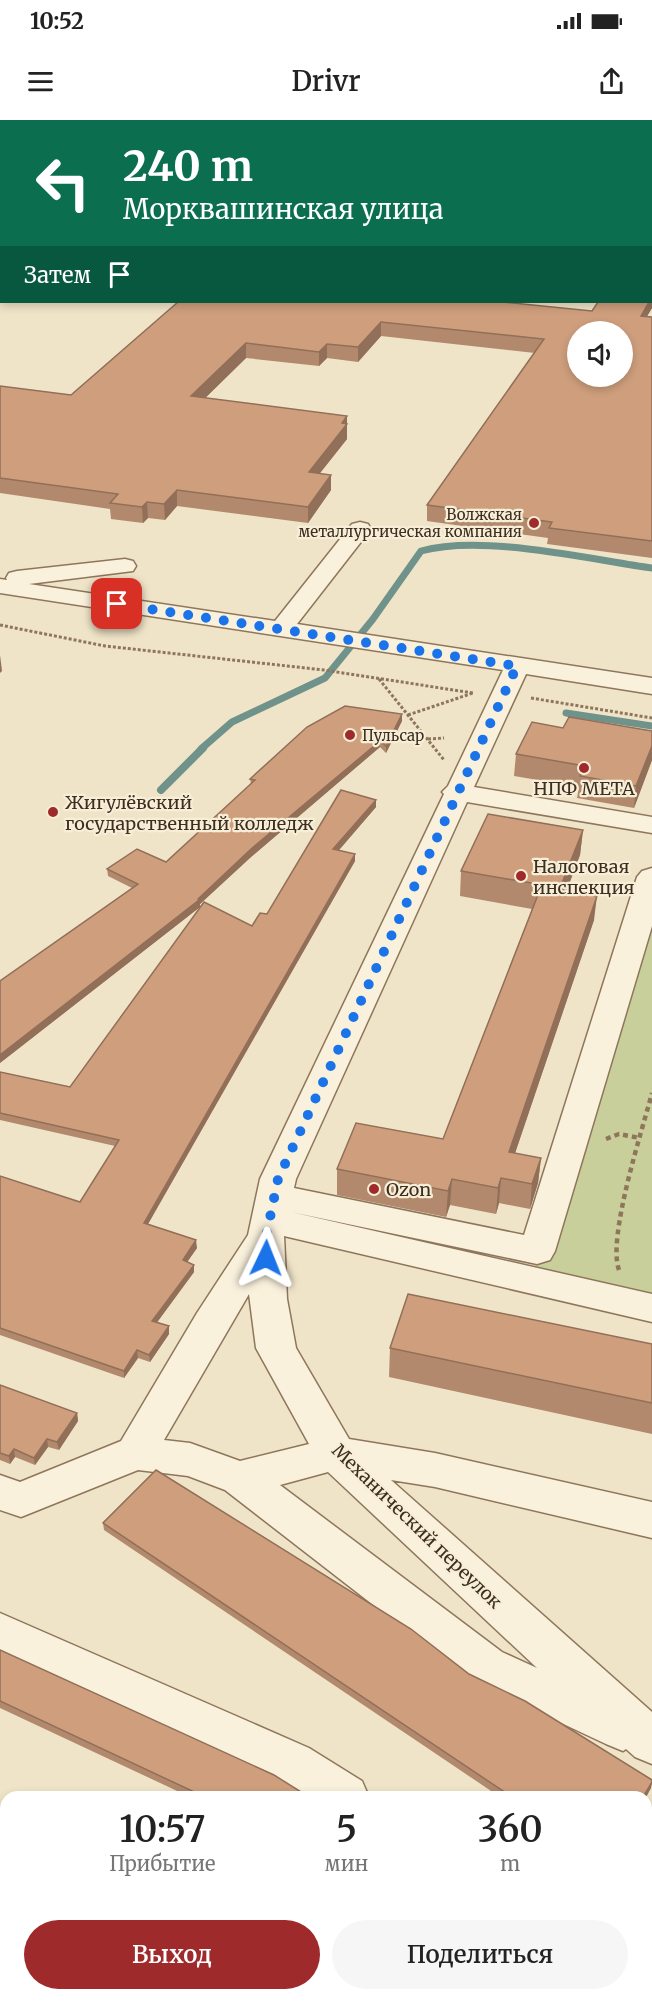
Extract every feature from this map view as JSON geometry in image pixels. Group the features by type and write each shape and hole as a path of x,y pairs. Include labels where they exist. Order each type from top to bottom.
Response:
{"street":[{"path":"281,630 360,529"},
{"path":"0,580 125,566"},
{"path":"0,586 281,630 497,686 652,686"},
{"name":"Механический переулок","path":"497,686 459,787 278,1179 270,1218 268,1299 276,1348 298,1391 336,1454 421,1534 652,1742"},
{"path":"459,787 652,825"},
{"path":"270,1218 537,1251 652,877"},
{"path":"270,1218 644,1306"},
{"path":"136,1453 270,1218"},
{"path":"0,1492 21,1500 136,1453 190,1460 240,1478 486,1666 652,1742"},
{"path":"240,1478 336,1454 435,1470 652,1520"},
{"path":"0,1633 292,1764 335,1791"}],"path":[{"path":"0,625 105,646 324,670 378,679 497,686 538,698 652,718"},
{"path":"378,679 427,739 459,787"},
{"path":"408,715 497,686"},
{"path":"427,739 444,738"},
{"path":"644,1306 616,1262 616,1236 652,1093"}],"green space":[{"path":"644,914 652,915 652,1299 533,1273"}],"building":[{"path":"177,303 513,303 592,311 597,303 648,303 641,316 652,317 652,541 549,528 552,522 427,505 544,339 381,322 358,347 327,344 319,352 246,343 191,396 347,416 342,423 347,424 309,472 331,475 308,507 177,490 164,504 147,502 142,507 110,503 118,494 0,478 0,386 71,395"},
{"path":"345,706 402,714 386,746 380,741 251,849 199,900 0,1055 0,981 138,884 107,869 137,849 166,862 255,780 250,779 307,727"},
{"path":"569,717 652,731 652,746 636,786 580,776 585,766 516,754 532,722 563,728"},
{"path":"341,790 376,800 333,849 355,854 144,1223 196,1240 183,1260 194,1265 152,1321 169,1326 149,1355 137,1350 124,1371 0,1328 0,1176 80,1202 119,1140 0,1113 0,1072 70,1087 204,902 252,926 260,913 267,914"},
{"path":"488,814 583,830 560,888 461,871"},
{"path":"541,887 597,896 509,1152 541,1158 532,1184 501,1178 498,1188 452,1179 448,1191 337,1169 356,1123 443,1139"},
{"path":"408,1294 652,1344 652,1403 390,1348"},
{"path":"0,1385 77,1413 57,1442 47,1439 34,1458 14,1449 9,1456 0,1453"},
{"path":"156,1470 411,1629 469,1674 525,1701 652,1782 647,1791 503,1791 103,1523"},
{"path":"0,1650 274,1775 299,1791 192,1791 0,1701"}],"waterway":[{"path":"201,749 232,722 325,678 373,619 421,551 446,546 504,547 567,554 652,568"},
{"path":"566,713 652,726"},
{"path":"161,790 203,748"}],"place":[{"name":"Волжская металлургическая компания","path":"534,523"},
{"name":"Пульсар","path":"350,735"},
{"name":"НПФ МЕТА","path":"584,768"},
{"name":"Жигулёвский государственный колледж","path":"53,812"},
{"name":"Налоговая инспекция","path":"521,876"},
{"name":"Ozon","path":"374,1189"}],"route":[{"path":"117,604 517,666 456,792 278,1179 266,1237 266,1258"}]}
